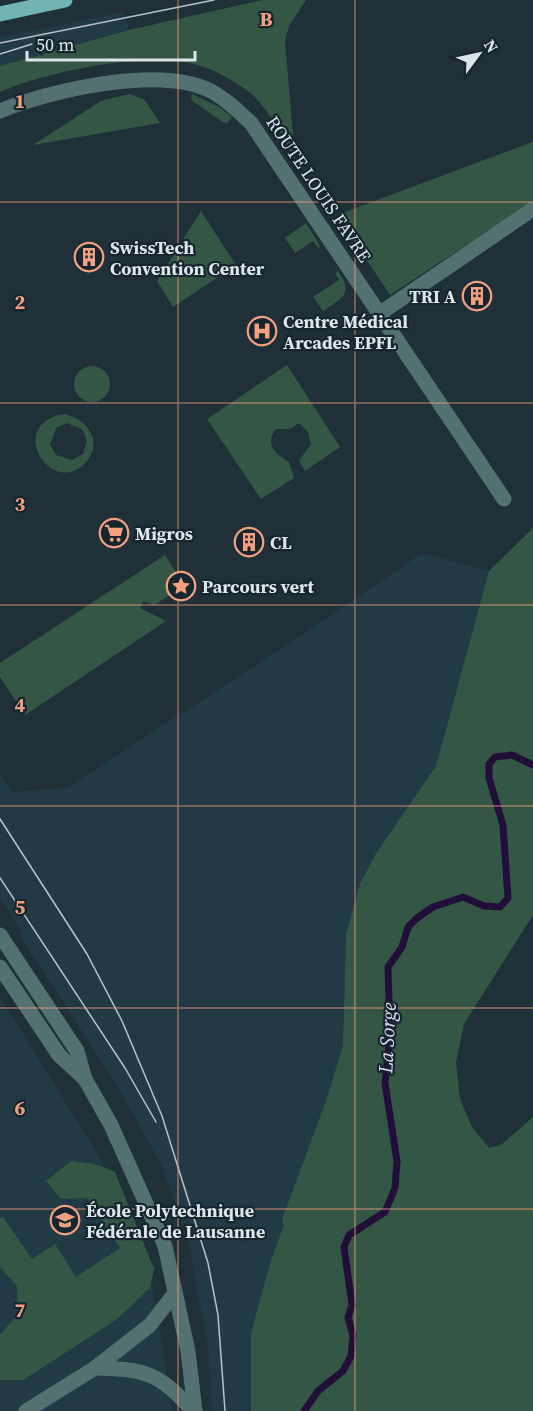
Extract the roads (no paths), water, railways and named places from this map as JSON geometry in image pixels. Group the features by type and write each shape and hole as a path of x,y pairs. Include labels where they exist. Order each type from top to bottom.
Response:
{"main road":[{"path":"0,14 65,0"}],"street":[{"name":"ROUTE LOUIS FAVRE","path":"0,111 62,92 115,83 154,80 190,84 210,91 231,104 250,123 504,500"},
{"path":"379,314 533,209"},
{"path":"0,935 77,1051 85,1079 111,1125 165,1246 188,1351 194,1411"},
{"path":"0,967 59,1055 85,1079"},
{"path":"26,1411 95,1368 150,1325 175,1293"},
{"path":"95,1368 125,1369 157,1376 194,1411"}],"waterway":[{"name":"La Sorge","path":"304,1411 318,1391 343,1371 351,1356 353,1336 348,1317 352,1305 344,1247 349,1235 385,1212 395,1188 397,1161 385,1083 390,1035 388,967 402,947 408,927 433,907 463,897 484,906 500,907 508,898 503,825 489,778 489,764 495,757 512,755 533,765"}],"tram line":[{"path":"0,43 214,0"},
{"path":"0,54 32,44"},
{"path":"0,819 87,954 122,1021 162,1116 208,1263 218,1315 225,1411"},
{"path":"0,878 125,1068 156,1122"}],"place":[{"name":"SwissTech Convention Center","path":"89,257"},
{"name":"TRI A","path":"477,296"},
{"name":"Centre Médical Arcades EPFL","path":"262,331"},
{"name":"Migros","path":"114,533"},
{"name":"CL","path":"249,542"},
{"name":"Parcours vert","path":"181,586"},
{"name":"École Polytechnique Fédérale de Lausanne","path":"65,1220"}]}
